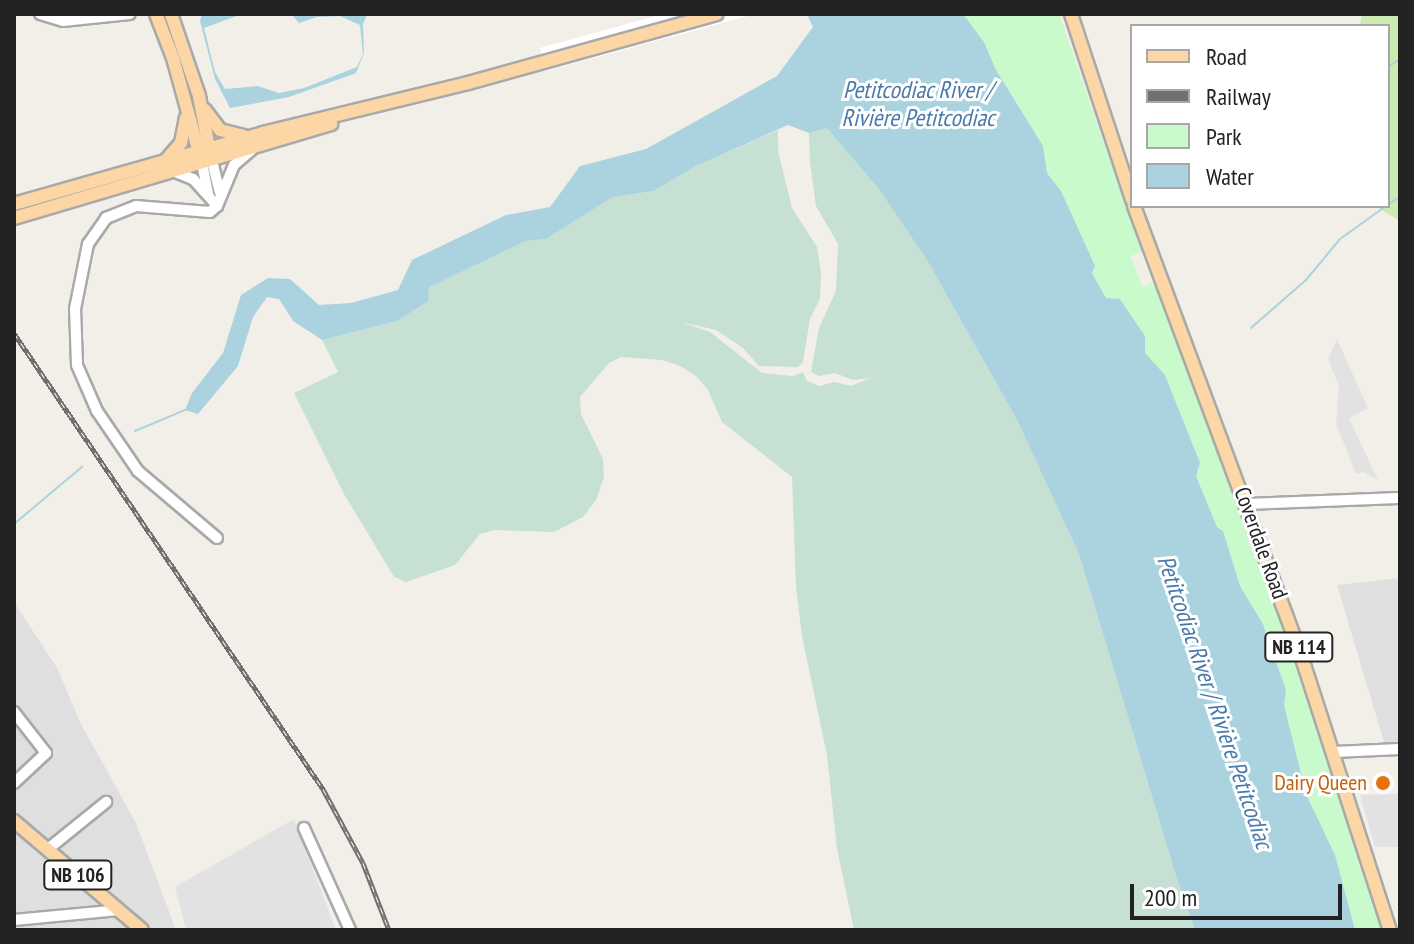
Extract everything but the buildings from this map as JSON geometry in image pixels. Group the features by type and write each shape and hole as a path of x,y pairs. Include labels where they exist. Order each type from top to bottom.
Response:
{"main road":[{"path":"156,14 201,157"},
{"path":"171,14 199,96 220,130 251,143"},
{"path":"14,204 201,157 717,14"},
{"path":"1065,14 1078,39"},
{"path":"1071,14 1130,194"},
{"path":"199,96 201,157"},
{"path":"14,218 168,165 182,140 186,106"},
{"name":"Coverdale Road","path":"1135,208 1334,752 1390,930"},
{"name":"NB 106","path":"14,821 142,930"}],"street":[{"path":"40,14 63,21 130,14"},
{"path":"217,538 149,483 126,456 82,382 73,328 88,244 106,218 136,206 202,213 221,194 234,165 251,143"},
{"path":"201,157 221,194"},
{"path":"201,157 213,202"},
{"path":"168,165 193,179 213,202"},
{"path":"1245,504 1400,498"},
{"path":"14,712 46,753 14,783"},
{"path":"1334,752 1400,749"},
{"path":"48,849 106,802"},
{"path":"304,828 350,930"},
{"path":"14,920 119,910"}],"shaded area":[{"path":"1337,339 1368,408 1349,418 1378,480 1363,472 1356,474 1336,424 1339,386 1328,359"},
{"path":"1400,578 1400,751 1387,752 1337,585"},
{"path":"14,602 57,668 80,722 136,823 176,930 14,930"},
{"path":"1400,794 1400,847 1375,847 1360,795"},
{"path":"294,819 336,930 186,930 175,887"}],"green space":[{"path":"963,14 1059,14 1142,252 1131,256 1142,287 1154,282 1246,525 1312,712 1381,930 1355,930 1335,855 1306,794 1284,705 1286,690 1263,624 1240,586 1223,531 1217,528 1196,476 1200,463 1165,375 1145,353 1145,336 1120,299 1106,298 1092,273 1061,191 1047,173 1043,146 996,70 984,42"},
{"path":"1362,14 1400,14 1400,221 1378,208 1390,208 1390,24 1360,24"},
{"path":"827,127 879,188 927,260 1017,420 1079,554 1195,930 854,930 837,849 827,755 802,636 796,587 792,477 722,422 708,390 696,376 680,366 662,360 621,357 609,363 580,397 581,414 603,459 604,477 596,500 583,517 554,532 494,530 480,534 455,565 406,582 394,577 344,494 294,393 338,372 322,340 397,321 427,301 428,287 526,241 546,239 613,197 654,191 694,167 778,130 778,151 792,208 817,247 821,273 820,299 810,319 803,362 798,367 759,366 743,348 716,330 681,322 710,332 762,373 793,376 803,372 807,381 819,386 834,382 851,386 871,378 853,380 835,373 819,376 811,372 819,328 836,291 838,244 816,206 810,162 809,133"}],"water":[{"path":"202,14 242,14 204,28 215,72 225,89 258,86 279,93 304,88 357,67 363,54 360,25 340,16 317,17 299,23 291,14 376,14 367,15 363,24 364,53 356,73 289,97 230,108 215,79 200,21"},
{"name":"Petitcodiac River / Rivière Petitcodiac","path":"807,14 963,14 984,42 996,70 1043,146 1047,173 1061,191 1095,266 1092,273 1106,298 1120,299 1145,336 1145,353 1165,375 1200,463 1196,476 1217,527 1223,531 1240,586 1263,624 1286,690 1284,705 1306,794 1335,855 1355,930 1195,930 1079,554 1017,420 927,260 879,189 827,128 809,133 788,125 694,167 654,191 613,197 546,239 526,241 429,287 428,301 397,321 322,340 293,321 279,299 267,297 253,317 238,366 198,414 185,410 192,393 223,353 241,295 268,278 290,279 319,305 351,303 398,290 412,260 506,215 550,207 580,166 646,149 777,76 813,27"}],"pier":[{"path":"663,14 755,14 546,71 540,48"}],"waterway":[{"path":"1390,66 1400,59"},
{"path":"1390,204 1400,196"},
{"path":"1251,328 1306,280 1340,239 1383,208"},
{"path":"135,431 185,410"},
{"path":"14,524 82,467"}],"railway":[{"path":"14,333 323,789 363,863 389,930"}],"place":[{"name":"Dairy Queen","path":"1383,783"}]}
